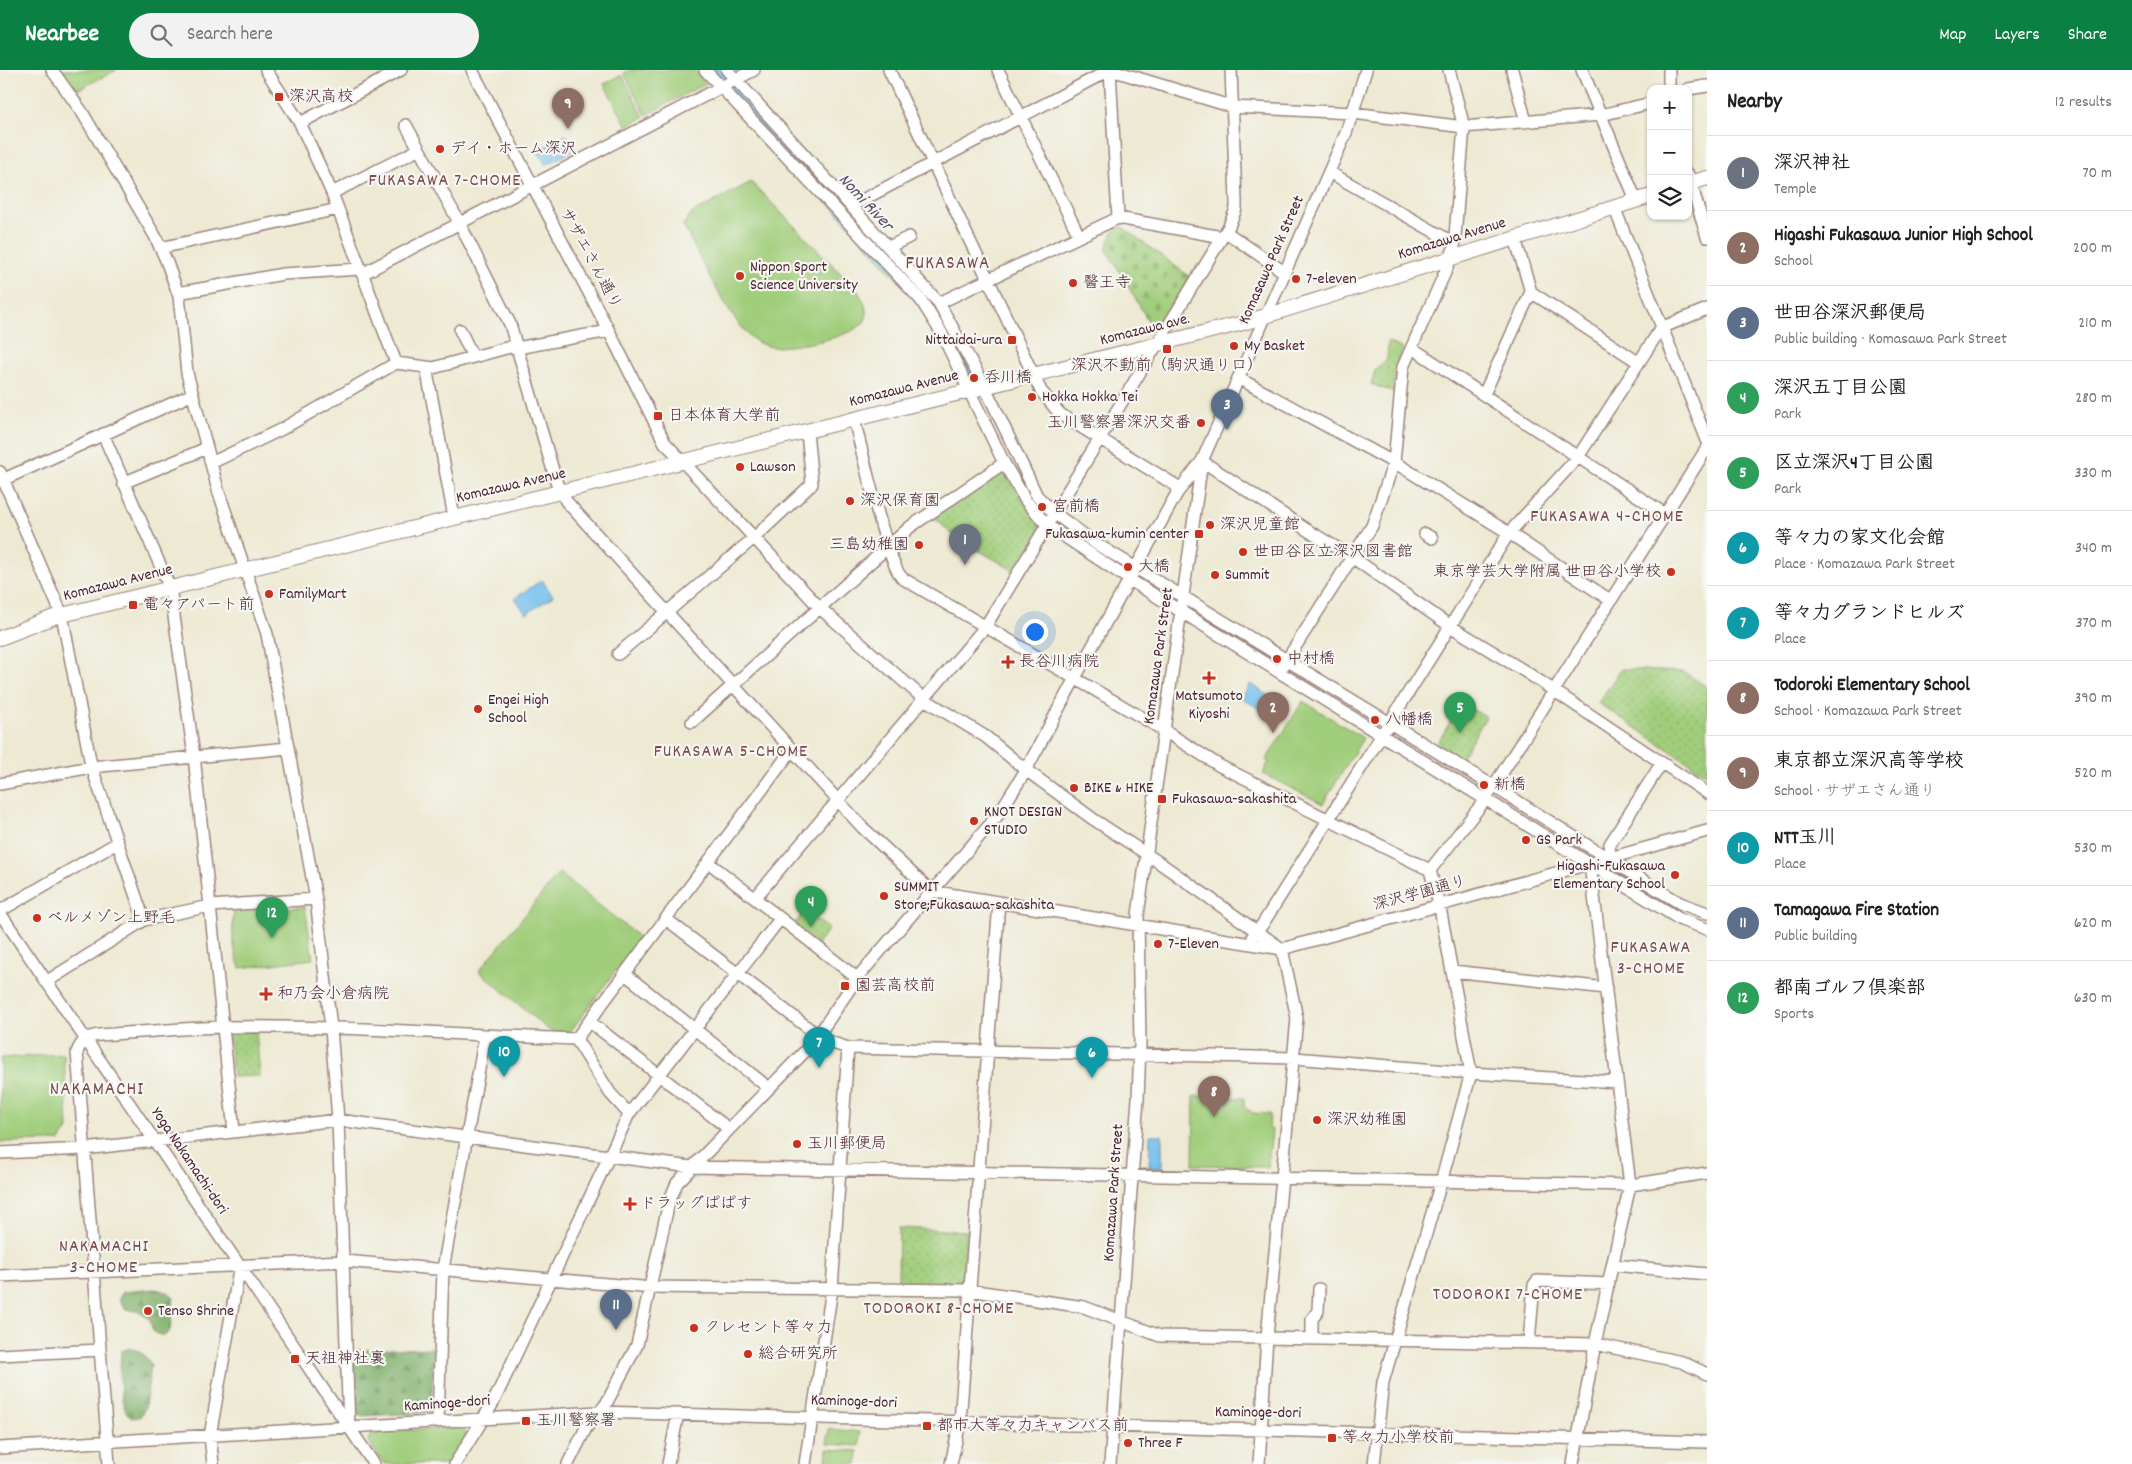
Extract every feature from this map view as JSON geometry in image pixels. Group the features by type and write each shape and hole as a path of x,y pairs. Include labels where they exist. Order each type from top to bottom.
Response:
{"main road":[{"path":"1692,180 1707,178"},
{"name":"Komazawa Avenue","path":"1264,317 1647,197"},
{"name":"Komazawa ave.","path":"1034,375 1264,317"},
{"name":"Komazawa Avenue","path":"0,638 33,624 62,615 1034,375"}],"street":[{"path":"52,70 80,111 155,236 178,293 187,373 218,490 267,634 316,899 331,1028 338,1120 349,1427"},
{"path":"266,70 300,123 332,193 396,363"},
{"path":"300,123 401,70"},
{"name":"サザエさん通り","path":"472,70 609,331 665,443 820,608 924,698 986,737 1026,770 1093,819 1282,949"},
{"path":"705,70 729,84 851,206 939,303 985,387 1037,496 1054,513 1095,543 1493,786 1608,859 1680,903 1707,913"},
{"path":"727,70 729,84 921,300 942,332 1004,463 1026,501 1047,525 1130,580 1681,920 1707,929"},
{"path":"178,293 284,274 361,272 460,224 754,70"},
{"path":"889,70 1041,391 1060,414 1180,488"},
{"path":"998,70 1079,236"},
{"path":"755,898 986,627 1224,234 1236,209 1232,70"},
{"name":"Komasawa Park Street","path":"1202,461 1329,172 1353,113 1366,70"},
{"path":"1279,672 1372,526 1394,462 1403,367 1450,258 1454,243 1464,127 1449,70"},
{"path":"1512,70 1526,122"},
{"path":"1582,70 1636,200"},
{"path":"1669,70 1669,85"},
{"path":"851,206 1110,71 1233,107 1353,113 1464,127 1601,115 1647,104"},
{"path":"1110,71 1118,218"},
{"path":"1692,88 1707,86"},
{"path":"406,125 460,224 510,324 561,493 837,801 931,891"},
{"path":"332,193 418,150"},
{"path":"1329,172 1454,243"},
{"path":"1692,189 1706,233"},
{"path":"1614,207 1707,440"},
{"path":"160,248 338,209"},
{"path":"939,303 1118,218 1224,234 1284,272"},
{"path":"889,247 909,237"},
{"path":"1515,238 1531,292 1638,362"},
{"path":"1484,394 1531,292"},
{"path":"1246,943 1258,931 1509,533 1578,457 1661,328 1707,309"},
{"path":"460,330 473,357"},
{"path":"212,463 282,428 396,363 433,368 510,347 517,348 609,331"},
{"path":"1412,348 1665,514"},
{"path":"426,367 454,517"},
{"path":"1238,378 1394,462 1509,533 1610,600"},
{"path":"144,920 91,767 62,615 1,477 193,394"},
{"path":"854,419 888,547 897,573 902,578 1220,766 1430,870 1439,905 1471,1073 1383,1382 1376,1432 1374,1464"},
{"path":"618,654 755,537 812,484 807,431"},
{"path":"103,434 170,588 194,756 234,1131"},
{"path":"123,483 207,448"},
{"path":"1430,870 1485,800 1707,448"},
{"path":"568,1464 584,1433 598,1412 606,1404 632,1356 640,1333 670,1197 677,1183 818,1036 857,978 998,815 1026,770 1074,678 1180,488 1202,461 1282,515 1352,558 1450,626 1553,691 1707,794"},
{"name":"Komazawa Park Street","path":"1110,1464 1132,1176 1139,1054 1138,925 1202,461"},
{"path":"692,722 910,527 1004,463"},
{"path":"0,784 91,767 288,748"},
{"path":"576,1040 791,751"},
{"path":"1608,859 1610,844 1661,764"},
{"name":"深沢学園通り","path":"931,891 1282,949 1707,831"},
{"path":"0,912 117,843"},
{"path":"708,862 857,978"},
{"path":"1573,1464 1595,1344 1614,1265 1630,1185 1590,864"},
{"path":"46,982 144,920 210,906 316,899"},
{"path":"951,1464 960,1422 999,902"},
{"name":"Yoga Nakamachi-dori","path":"0,912 46,982 157,1141 374,1464"},
{"path":"666,919 818,1036 848,1048 1295,1058 1471,1073 1617,1082"},
{"path":"455,1464 485,1418 628,1114 780,919"},
{"path":"1259,1464 1267,1337 1295,1058 1297,1018 1282,949"},
{"path":"1452,971 1606,988"},
{"path":"625,974 769,1088"},
{"path":"590,1022 729,1129"},
{"path":"109,1464 77,1052 80,1044 93,1036 224,1027 331,1028 576,1040"},
{"path":"438,1421 444,1269 485,1036"},
{"path":"576,1040 610,1094 628,1114"},
{"path":"805,1464 832,1288 848,1048"},
{"path":"0,1153 84,1149 338,1120 691,1167 1282,1180 1630,1185 1707,1173"},
{"path":"0,1276 95,1271 242,1268 344,1261 650,1287 969,1290 1084,1307 1160,1336 1595,1344 1682,1362 1707,1374"},
{"path":"1614,1265 1707,1274"},
{"path":"212,1464 210,1436 238,1276 242,1268"},
{"path":"1529,1342 1534,1285 1537,1281 1609,1284"},
{"path":"1312,1338 1312,1319 1318,1311 1319,1289"},
{"path":"0,1355 100,1350"},
{"name":"Kaminoge-dori","path":"0,1448 598,1412 1707,1442"},
{"path":"668,1464 678,1414"}],"green space":[{"path":"58,70 117,70 73,92"},
{"path":"630,70 694,70 706,83 646,115 624,73"},
{"path":"710,70 720,70 936,305 972,368 965,371 945,333"},
{"path":"622,75 644,117 627,126 604,84"},
{"path":"751,182 857,290 867,311 866,318 861,325 839,336 824,340 774,347 756,341 746,333 736,320 716,288 683,225 691,214"},
{"path":"1121,226 1190,277 1159,331 1153,329 1106,249 1115,227 1119,229"},
{"path":"1388,342 1403,349 1397,364 1393,392 1371,384 1376,368 1387,360"},
{"path":"1001,469 1041,527 1016,572 954,536 933,517"},
{"path":"1621,669 1684,672 1707,687 1707,775 1598,703"},
{"path":"1303,701 1363,738 1323,804 1263,774 1269,761 1266,760"},
{"path":"1461,703 1486,717 1459,762 1435,748"},
{"path":"559,873 640,938 570,1032 551,1032 479,971"},
{"path":"305,907 313,959 240,968 233,939 234,910"},
{"path":"805,911 829,929 817,945 794,925"},
{"path":"256,1031 260,1076 233,1077 228,1032"},
{"path":"64,1054 68,1129 60,1141 0,1142 0,1058"},
{"path":"1194,1096 1244,1098 1244,1107 1253,1113 1270,1114 1269,1128 1272,1130 1268,1167 1193,1165"},
{"path":"899,1228 967,1231 961,1283 898,1282"},
{"path":"155,1289 168,1292 174,1297 170,1331 164,1336 153,1332 150,1319 139,1312 124,1308 119,1298 123,1292"},
{"path":"130,1348 142,1354 151,1365 145,1408 140,1417 131,1418 123,1405 120,1377 121,1351"},
{"path":"434,1348 431,1413 359,1416 354,1412 352,1350"},
{"path":"462,1427 467,1435 448,1464 384,1464 368,1441 371,1433"},
{"path":"829,1429 860,1432 859,1446 827,1444"},
{"path":"827,1449 858,1451 857,1464 826,1463"}],"water":[{"path":"566,135 574,150 546,165 537,151"},
{"path":"542,580 553,596 526,614 515,598"},
{"path":"1250,684 1278,701 1269,715 1242,698"},
{"path":"1150,1135 1162,1135 1162,1168 1149,1168"}],"waterway":[{"name":"Nomi River","path":"715,70 892,258 927,300 950,333 971,375"}],"place":[{"name":"深沢高校","path":"279,97"},
{"name":"東京都立深沢高等学校","path":"568,129"},
{"name":"デイ・ホーム深沢","path":"440,149"},
{"name":"Nippon Sport Science University","path":"740,276"},
{"name":"7-eleven","path":"1296,279"},
{"name":"醫王寺","path":"1073,283"},
{"name":"Nittaidai-ura","path":"1012,340"},
{"name":"My Basket","path":"1234,346"},
{"name":"深沢不動前（駒沢通り口）","path":"1167,349"},
{"name":"呑川橋","path":"974,378"},
{"name":"Hokka Hokka Tei","path":"1032,397"},
{"name":"日本体育大学前","path":"658,416"},
{"name":"玉川警察署深沢交番","path":"1201,423"},
{"name":"世田谷深沢郵便局","path":"1227,430"},
{"name":"Lawson","path":"740,467"},
{"name":"深沢保育園","path":"850,501"},
{"name":"宮前橋","path":"1042,507"},
{"name":"深沢児童館","path":"1210,525"},
{"name":"Fukasawa-kumin center","path":"1199,534"},
{"name":"三島幼稚園","path":"919,545"},
{"name":"世田谷区立深沢図書館","path":"1243,552"},
{"name":"深沢神社","path":"965,565"},
{"name":"大橋","path":"1128,567"},
{"name":"東京学芸大学附属 世田谷小学校","path":"1671,572"},
{"name":"Summit","path":"1215,575"},
{"name":"FamilyMart","path":"269,594"},
{"name":"電々アパート前","path":"133,605"},
{"name":"中村橋","path":"1277,659"},
{"name":"長谷川病院","path":"1008,662"},
{"name":"Matsumoto Kiyoshi","path":"1209,678"},
{"name":"Engei High School","path":"478,709"},
{"name":"八幡橋","path":"1375,720"},
{"name":"Higashi Fukasawa Junior High School","path":"1273,733"},
{"name":"区立深沢4丁目公園","path":"1460,733"},
{"name":"新橋","path":"1484,785"},
{"name":"BIKE & HIKE","path":"1074,788"},
{"name":"Fukasawa-sakashita","path":"1162,799"},
{"name":"KNOT DESIGN STUDIO","path":"974,821"},
{"name":"GS Park","path":"1526,840"},
{"name":"Higashi-Fukasawa Elementary School","path":"1675,875"},
{"name":"SUMMIT Store;Fukasawa-sakashita","path":"884,896"},
{"name":"ベルメゾン上野毛","path":"37,918"},
{"name":"深沢五丁目公園","path":"811,927"},
{"name":"都南ゴルフ倶楽部","path":"272,938"},
{"name":"7-Eleven","path":"1158,944"},
{"name":"園芸高校前","path":"845,986"},
{"name":"和乃会小倉病院","path":"266,994"},
{"name":"等々力グランドヒルズ","path":"819,1068"},
{"name":"NTT玉川","path":"504,1077"},
{"name":"等々力の家文化会館","path":"1092,1078"},
{"name":"Todoroki Elementary School","path":"1214,1117"},
{"name":"深沢幼稚園","path":"1317,1120"},
{"name":"玉川郵便局","path":"797,1144"},
{"name":"ドラッグぱぱす","path":"630,1204"},
{"name":"Tenso Shrine","path":"148,1311"},
{"name":"クレセント等々力","path":"694,1328"},
{"name":"Tamagawa Fire Station","path":"616,1330"},
{"name":"総合研究所","path":"748,1354"},
{"name":"天祖神社裏","path":"295,1359"},
{"name":"玉川警察署","path":"526,1421"},
{"name":"都市大等々力キャンパス前","path":"927,1426"},
{"name":"等々力小学校前","path":"1332,1438"},
{"name":"Three F","path":"1128,1443"}],"district":[{"name":"FUKASAWA 7-CHOME","path":"445,181"},
{"name":"FUKASAWA","path":"948,264"},
{"name":"FUKASAWA 4-CHOME","path":"1607,517"},
{"name":"FUKASAWA 5-CHOME","path":"731,752"},
{"name":"FUKASAWA 3-CHOME","path":"1651,958"},
{"name":"NAKAMACHI","path":"97,1090"},
{"name":"NAKAMACHI 3-CHOME","path":"104,1257"},
{"name":"TODOROKI 7-CHOME","path":"1508,1295"},
{"name":"TODOROKI 8-CHOME","path":"939,1309"}]}
